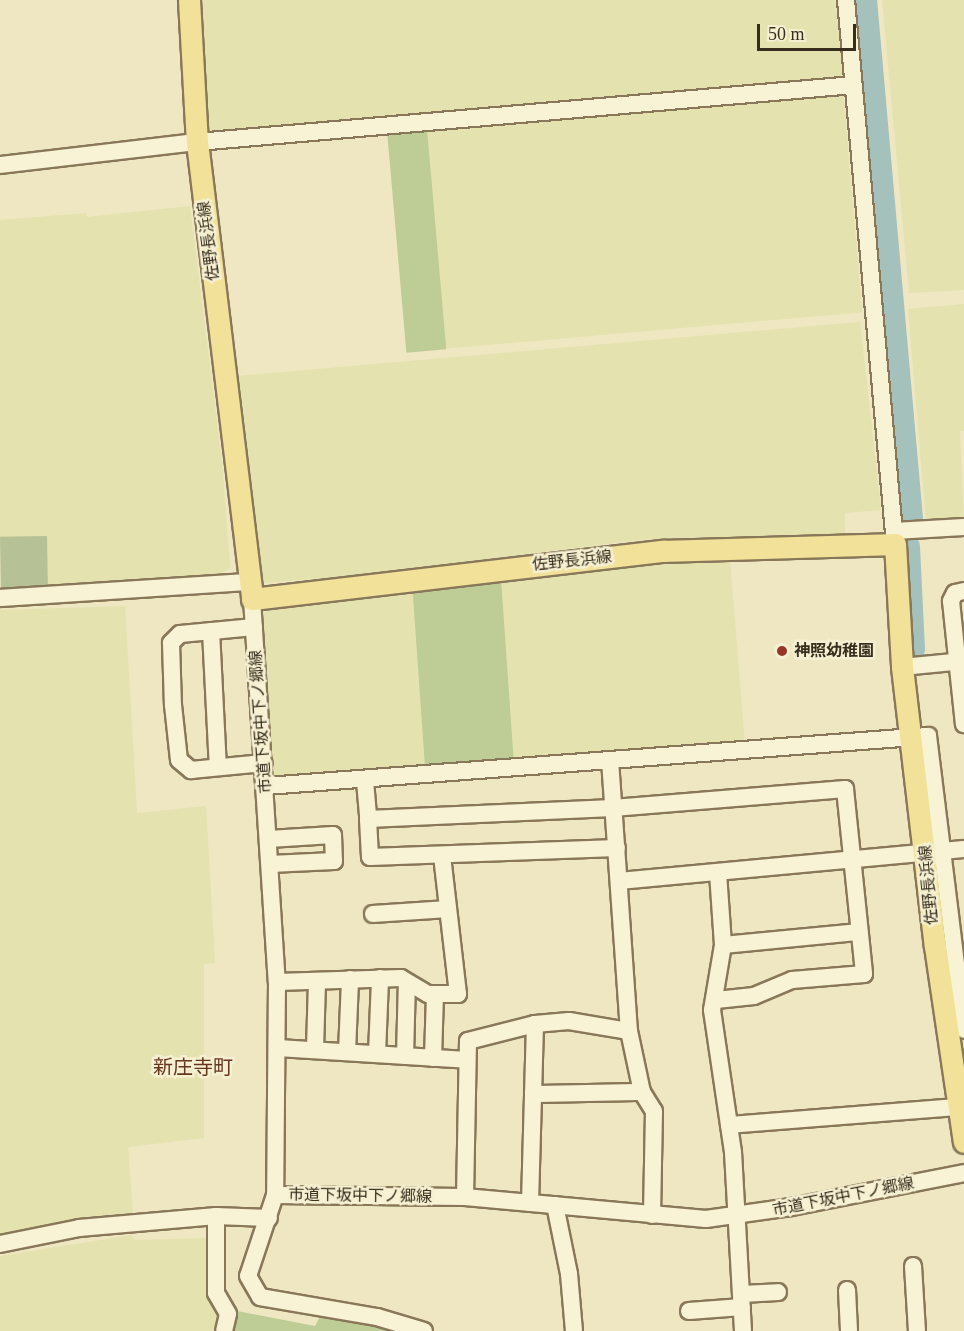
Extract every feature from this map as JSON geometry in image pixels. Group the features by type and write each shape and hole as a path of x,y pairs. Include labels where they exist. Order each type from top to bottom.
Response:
{"main road":[{"name":"佐野長浜線","path":"189,0 196,141 251,591 663,551 895,537 903,667 918,736 948,944 964,1142"}],"street":[{"path":"846,0 895,537 964,527"},
{"path":"0,165 196,141 854,85"},
{"path":"0,598 251,591"},
{"name":"市道下坂中下ノ郷線","path":"251,591 266,786 277,982 275,1194 465,1197 706,1219 739,1216 964,1173"},
{"path":"964,591 955,593 951,601 960,661 964,724"},
{"path":"254,627 180,634 171,643 173,705 179,760 191,770 264,763"},
{"path":"211,631 218,767"},
{"path":"903,667 960,661"},
{"path":"266,786 365,781 918,736"},
{"path":"610,760 629,1031 642,1092 654,1111 652,1215"},
{"path":"365,781 370,857 617,848"},
{"path":"368,819 613,808 845,789 864,974 792,981 754,996 716,1000"},
{"path":"269,839 333,835 334,861 270,864"},
{"path":"619,881 964,849"},
{"path":"277,982 401,978 435,994 458,994 442,855"},
{"path":"718,873 723,945 716,1000 712,1010 729,1125 739,1216 743,1331"},
{"path":"373,914 448,909"},
{"path":"723,945 859,932"},
{"path":"948,944 964,1029"},
{"path":"377,1054 380,978"},
{"path":"348,1052 350,979"},
{"path":"315,1049 317,981"},
{"path":"405,1056 407,981"},
{"path":"433,1058 435,994"},
{"path":"465,1197 468,1041 535,1024 569,1021 629,1031"},
{"path":"530,1203 535,1024"},
{"path":"278,1048 466,1060"},
{"path":"533,1094 642,1092"},
{"path":"729,1125 960,1096"},
{"path":"275,1194 269,1218 248,1276 260,1297 377,1317 424,1331"},
{"path":"555,1205 569,1274 574,1331"},
{"path":"0,1244 79,1228 216,1216 269,1218"},
{"path":"216,1216 216,1293 228,1314 224,1331"},
{"path":"913,1266 917,1331"},
{"path":"847,1290 849,1331"},
{"path":"689,1311 778,1293"}],"shaded area":[{"path":"198,0 835,0 844,81 204,134"},
{"path":"882,0 964,0 964,290 909,293"},
{"path":"843,91 862,312 446,349 427,127"},
{"path":"190,206 222,461 230,568 217,577 48,587 46,536 0,539 0,220 86,213 87,217"},
{"path":"964,304 964,431 960,431 964,521 926,522 908,309"},
{"path":"860,322 881,510 845,513 845,534 647,539 351,576 262,583 236,376"},
{"path":"730,559 745,745 514,763 501,578 609,564"},
{"path":"413,592 428,770 272,779 262,615 271,607"},
{"path":"125,606 137,813 206,806 215,963 204,964 204,1138 128,1147 133,1215 0,1234 0,610"},
{"path":"132,1235 134,1240 209,1238 211,1302 221,1316 217,1331 0,1331 0,1256"}],"green space":[{"path":"427,129 446,349 406,353 387,132"},
{"path":"47,536 48,587 1,588 0,537"},
{"path":"501,578 514,763 425,769 412,584"},
{"path":"232,1310 315,1326 322,1313 381,1325 388,1331 227,1331"}],"waterway":[{"path":"865,0 911,518"},
{"path":"908,547 913,649"}],"place":[{"name":"神照幼稚園","path":"782,651"}],"district":[{"name":"新庄寺町","path":"193,1067"}]}
